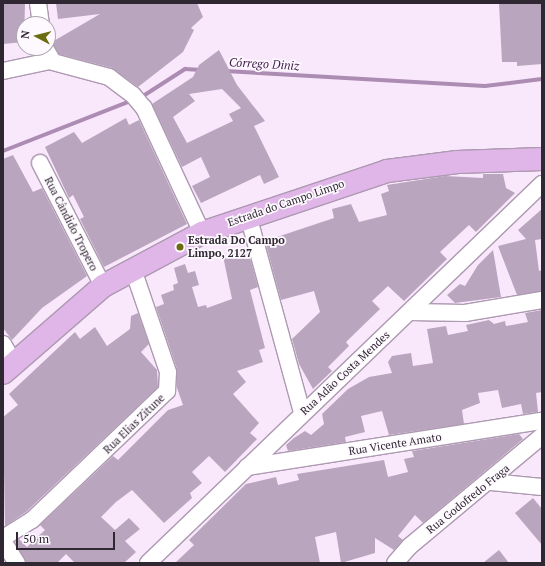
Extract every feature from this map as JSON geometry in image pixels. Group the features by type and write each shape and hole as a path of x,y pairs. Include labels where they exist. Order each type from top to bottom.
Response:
{"main road":[{"name":"Estrada do Campo Limpo","path":"8,368 103,286 202,233 248,215 387,171 457,162 542,158"}],"street":[{"path":"38,3 40,16"},
{"path":"3,71 44,56"},
{"path":"50,56 109,77 133,95 144,108 202,233"},
{"name":"Rua Cândido Tropero","path":"40,163 103,286"},
{"name":"Rua Adão Costa Mendes","path":"148,563 302,412 411,312 542,184"},
{"path":"248,215 302,412"},
{"name":"Rua Elias Zitune","path":"3,540 32,520 167,391 168,372 133,269"},
{"path":"411,312 465,313 542,300"},
{"path":"3,344 8,368"},
{"name":"Rua Vicente Amato","path":"247,467 542,421"},
{"name":"Rua Godofredo Fraga","path":"394,563 410,546 491,482 542,436"},
{"path":"491,482 542,487"},
{"path":"3,540 17,563"}],"building":[{"path":"3,3 25,3 25,16 16,16 16,43 3,44"},
{"path":"56,3 197,3 203,17 191,28 194,30 183,52 138,87 112,68 59,54 56,49 56,40 100,14 58,19"},
{"path":"499,3 542,3 542,64 517,66 517,62 502,62"},
{"path":"219,50 237,85 265,121 254,126 279,177 264,184 260,175 201,203 192,186 210,177 201,157 182,167 152,104 193,77 199,65","holes":["222,89 241,108 229,114 233,121 187,143 173,117 195,101 189,94"]},
{"path":"126,118 129,125 139,120 187,224 104,267 80,219 84,217 73,195 69,198 45,147 74,132 82,143"},
{"path":"13,155 33,192 42,188 87,276 42,308 12,340 3,328 3,159"},
{"path":"483,174 503,174 506,188 515,193 476,232 469,225 440,252 447,259 404,301 388,286 372,301 380,309 346,342 349,346 328,367 332,371 313,389 299,364 292,339 320,312 314,291 281,300 265,241 334,218 332,209 351,204 359,222 387,215 381,194 389,191 387,185 445,176 483,178"},
{"path":"542,209 542,239 535,240 539,271 542,270 542,291 517,295 498,246 526,239 518,230"},
{"path":"493,250 501,297 455,303 447,295 460,284 465,286 478,265"},
{"path":"248,251 258,287 250,290 265,348 259,350 263,362 237,371 246,382 233,394 259,423 250,433 257,439 225,472 209,456 192,472 202,483 190,493 192,498 164,523 132,490 116,502 101,517 115,530 129,518 140,529 125,541 136,552 124,563 75,563 66,554 57,563 26,563 15,542 19,539 27,547 45,530 40,525 113,456 118,460 168,410 183,405 177,388 177,369 156,307 164,304 161,295 174,290 173,285 178,283 174,268 185,264 188,273 195,271 199,285 192,287 198,307 206,305 207,308 232,299 223,256"},
{"path":"542,310 542,392 536,393 538,412 523,414 521,404 502,408 498,390 478,393 480,403 462,410 464,424 389,435 382,411 361,416 365,432 345,437 346,442 288,451 286,445 294,438 305,431 311,435 324,424 322,414 348,389 369,377 392,373 388,362 392,356 411,353 413,366 433,363 427,329 446,326 448,335 468,331 466,325 489,320 494,324 505,321 506,326 528,322 525,313"},
{"path":"138,313 149,344 141,352 157,370 158,387 26,512 5,526 3,417 18,405 9,394 75,332 80,339 95,327 107,346 130,329 131,316"},
{"path":"519,434 523,439 423,523 415,515 398,536 403,540 394,550 375,538 375,553 341,563 336,532 315,537 320,563 175,563 194,545 189,540 246,484 276,477 278,485 299,480 297,474 384,460 388,477 408,472 404,459 414,457 412,451"},
{"path":"533,498 542,509 542,545 515,513"},
{"path":"499,550 509,563 483,563"}],"waterway":[{"name":"Córrego Diniz","path":"140,98 185,69 201,70"},
{"name":"Córrego Diniz","path":"225,71 485,86 542,79"},
{"name":"Córrego Diniz","path":"3,151 133,100"}],"place":[{"name":"Estrada Do Campo Limpo, 2127","path":"180,247"}]}
